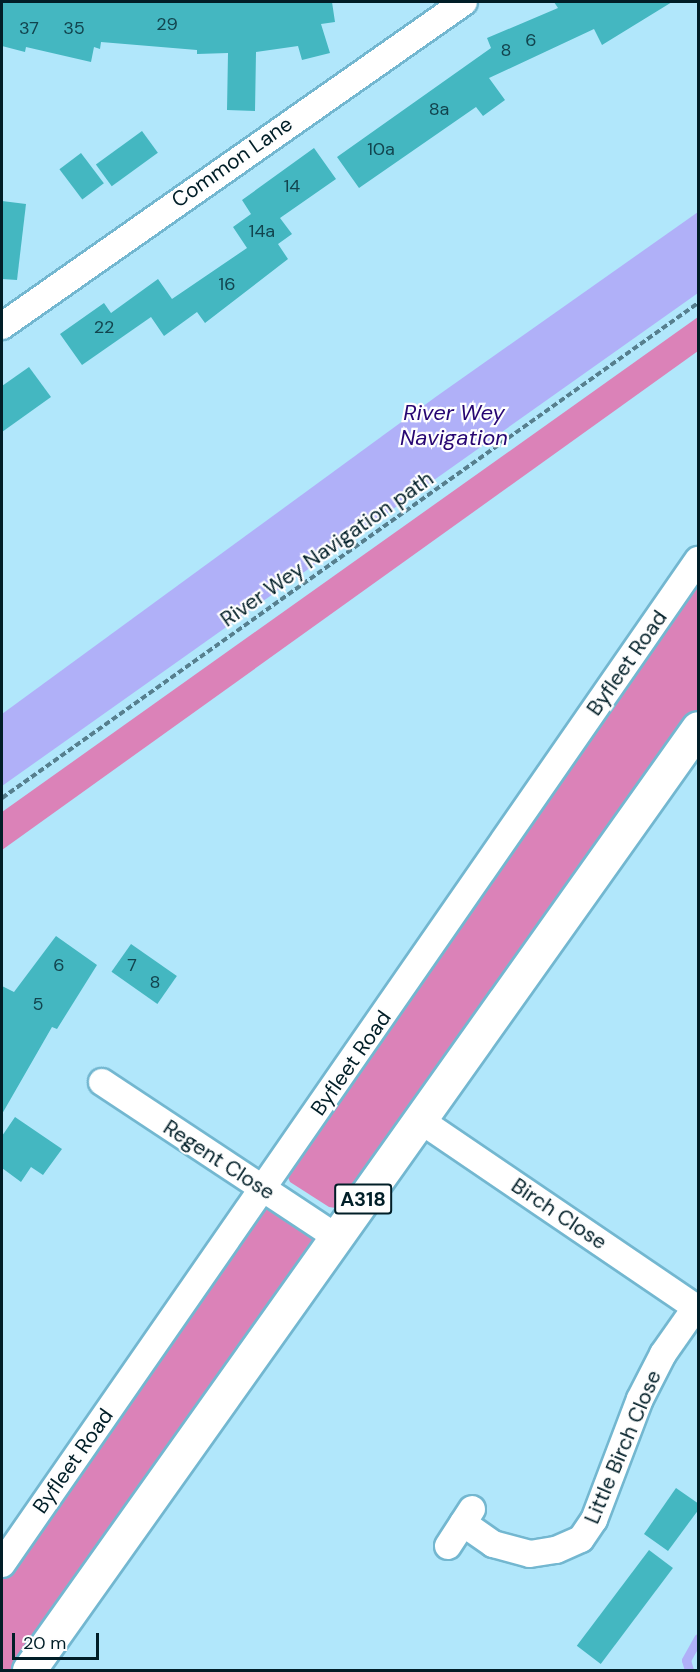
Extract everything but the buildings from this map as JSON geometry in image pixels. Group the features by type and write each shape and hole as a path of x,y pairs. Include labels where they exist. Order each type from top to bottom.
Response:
{"main road":[{"name":"A318","path":"29,1671 699,728"}],"street":[{"name":"Common Lane","path":"2,326 464,2"},
{"name":"Byfleet Road","path":"2,1564 699,560"},
{"name":"Regent Close","path":"102,1082 336,1237"},
{"name":"Birch Close","path":"420,1120 697,1308"},
{"name":"Little Birch Close","path":"448,1546 467,1516 493,1544 530,1554 556,1550 581,1539 594,1520 640,1399 663,1354 697,1308"}],"path":[{"name":"River Wey Navigation path","path":"2,798 699,303"}],"shaded area":[{"path":"698,317 698,351 2,850 2,812"},
{"path":"698,575 698,729 355,1211 329,1207 290,1182 286,1173"},
{"path":"257,1198 330,1246 29,1670 2,1670 2,1564"}],"water":[{"name":"River Wey Navigation","path":"698,212 698,293 2,786 2,714 437,396"}],"waterway":[{"path":"689,1670 686,1660 698,1638"}]}
